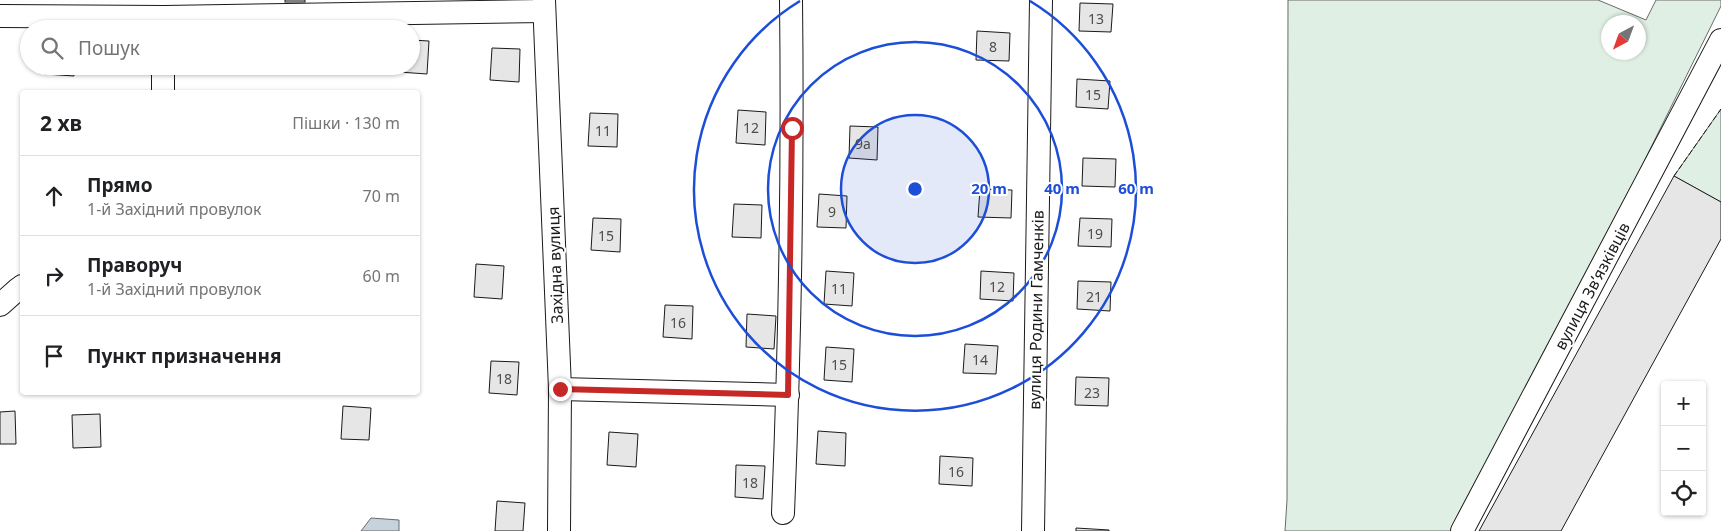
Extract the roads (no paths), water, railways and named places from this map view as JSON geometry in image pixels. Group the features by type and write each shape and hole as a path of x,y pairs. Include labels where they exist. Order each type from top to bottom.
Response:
{"street":[{"path":"783,513 788,395 792,128 791,0"},
{"name":"вулиця Родини Гамченків","path":"1033,531 1041,0"},
{"path":"227,20 544,5"},
{"name":"Західна вулиця","path":"544,5 560,389 559,531"},
{"path":"0,16 94,20"},
{"name":"вулиця Звʼязківців","path":"1462,531 1721,40"},
{"path":"163,75 163,90"},
{"path":"0,305 20,288"},
{"path":"560,389 788,395"}]}
